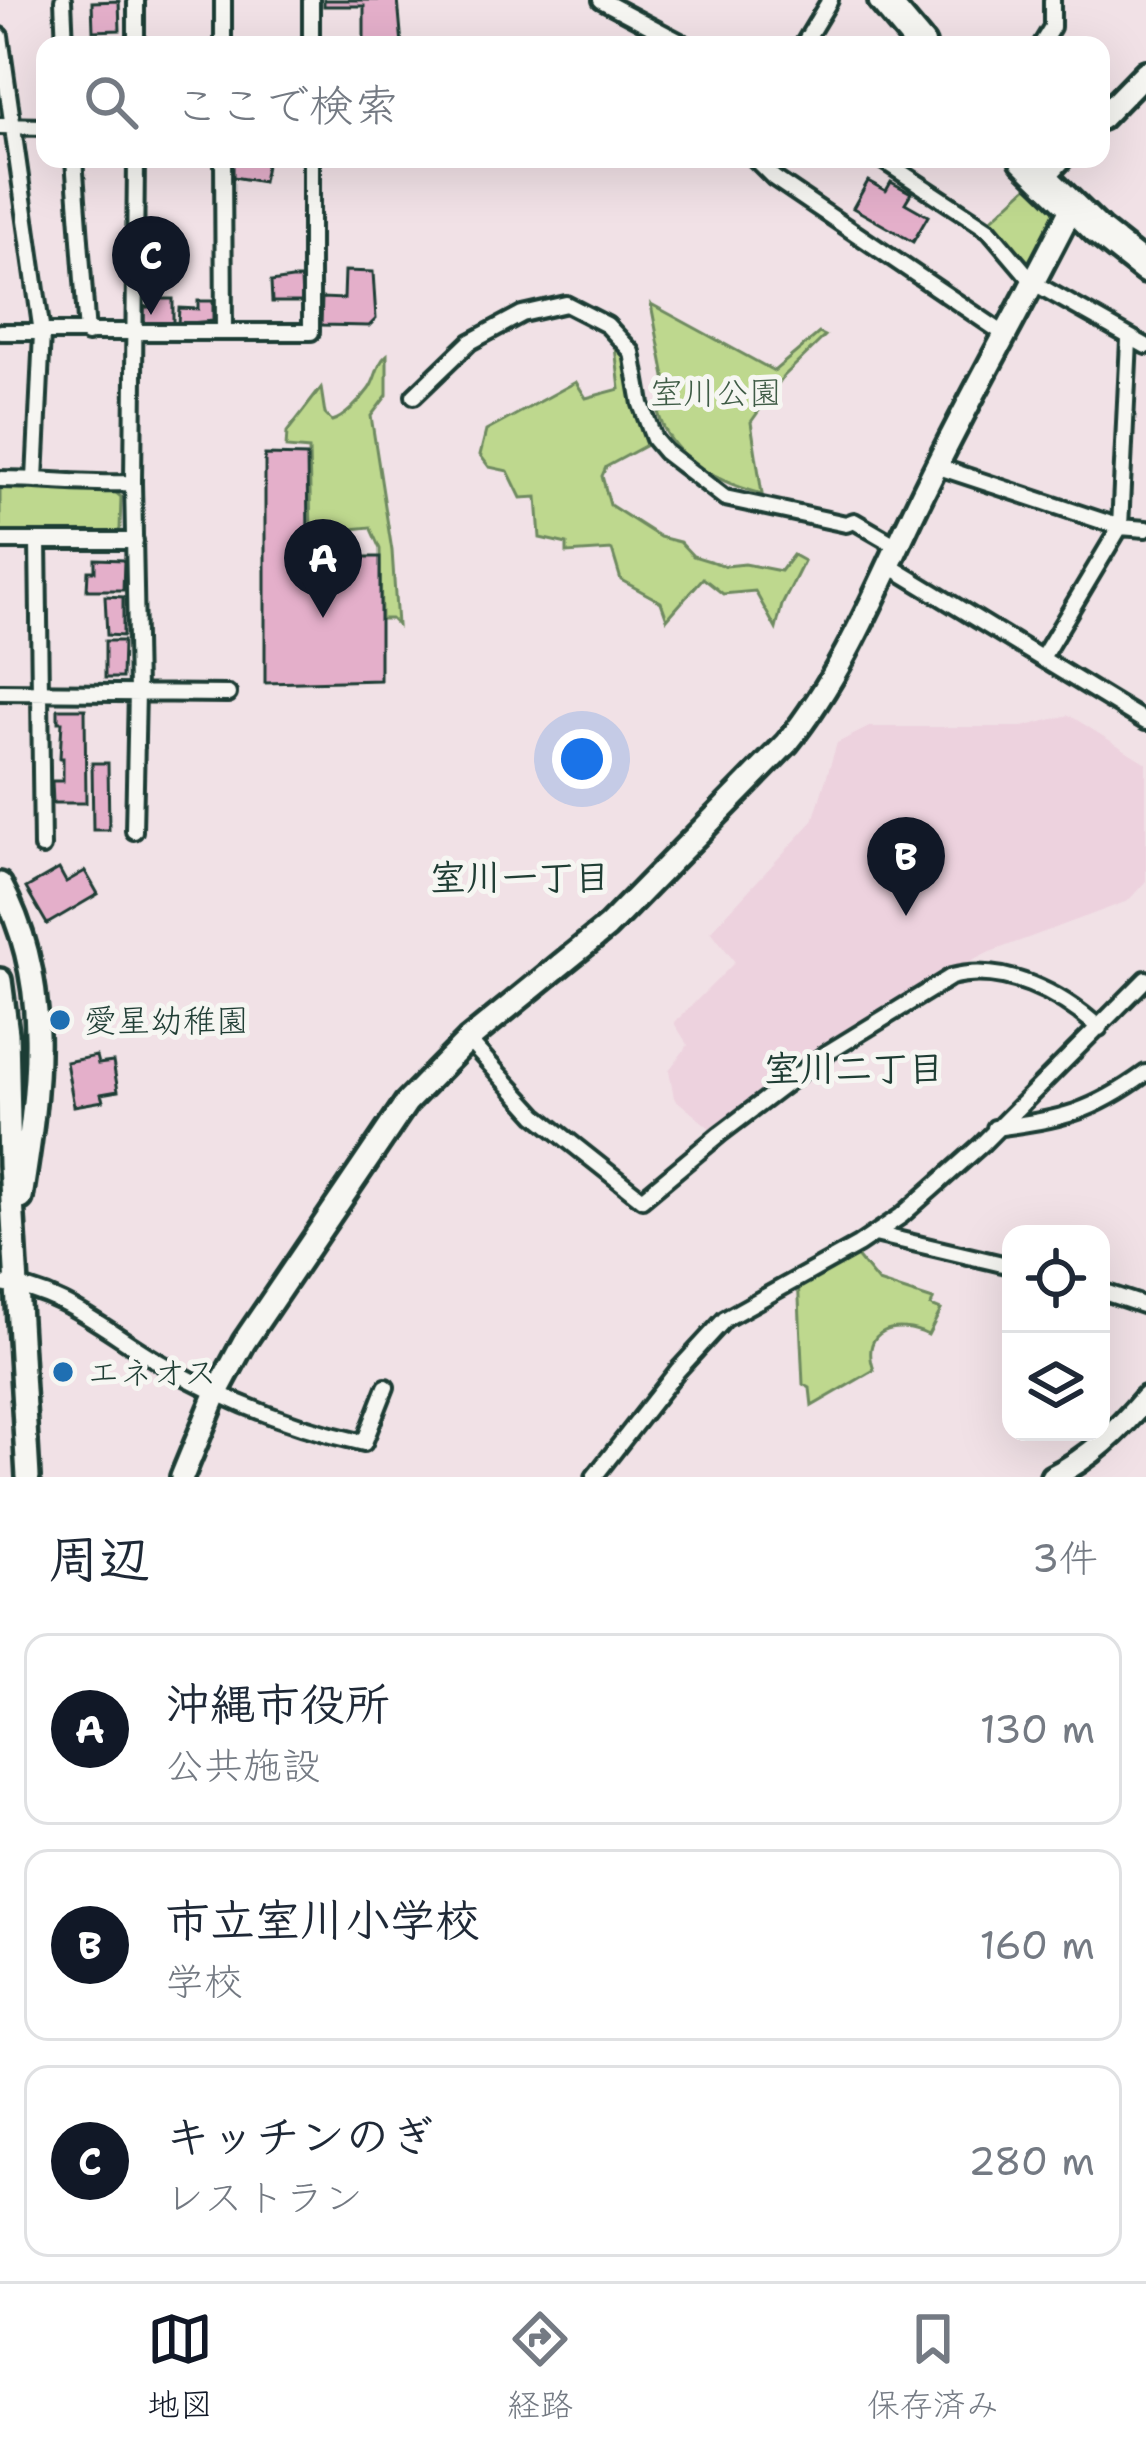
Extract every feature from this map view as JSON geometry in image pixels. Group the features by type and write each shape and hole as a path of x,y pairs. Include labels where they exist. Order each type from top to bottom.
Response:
{"highway":[{"path":"883,0 913,36"},
{"path":"1044,168 1072,207 1146,268"}],"street":[{"path":"63,0 65,36"},
{"path":"136,0 136,36"},
{"path":"223,0 223,36"},
{"path":"311,0 311,36"},
{"path":"602,0 669,36"},
{"path":"808,36 830,0"},
{"path":"1046,36 1052,27 1052,0"},
{"path":"0,36 6,126 41,333 35,479"},
{"path":"1110,109 1146,72"},
{"path":"6,126 36,127"},
{"path":"75,168 87,334"},
{"path":"134,831 136,168"},
{"path":"224,168 224,330"},
{"path":"0,332 311,332 311,168"},
{"path":"764,168 1007,336"},
{"path":"895,168 989,230 1034,283 1146,346"},
{"path":"182,1477 244,1342 406,1103 468,1040 607,927 787,743 834,677 936,466 1072,207"},
{"path":"414,396 470,342 522,314 566,304 607,325 632,352 641,404 655,439 725,498 846,524 854,521 892,555 1042,658 1146,722"},
{"path":"1042,658 1120,526 1129,340"},
{"path":"936,466 1120,526 1146,530"},
{"path":"0,479 133,483"},
{"path":"0,541 135,541"},
{"path":"38,541 42,847"},
{"path":"0,692 228,694"},
{"path":"0,884 34,976 39,1030 36,1094 8,1234"},
{"path":"468,1040 536,1114 642,1199 824,1055 951,977 970,972 993,974 1031,986 1071,1004 1099,1028"},
{"path":"0,980 7,1033 9,1285 28,1477"},
{"path":"595,1477 678,1370 725,1319 901,1216 1146,980"},
{"path":"995,1128 1061,1120 1114,1096 1146,1073"},
{"path":"4,1097 36,1094"},
{"path":"875,1234 1002,1264"},
{"path":"9,1285 34,1288 91,1317 159,1362 314,1432 364,1444 386,1387"},
{"path":"1110,1294 1146,1306"},
{"path":"1052,1477 1112,1436 1146,1398"}],"shaded area":[{"path":"1069,715 1146,763 1146,881 1128,901 990,952 942,976 774,1078 712,1130 674,1098 669,1070 688,1045 674,1023 735,962 711,931 813,821 837,743 869,727 1022,727"}],"green space":[{"path":"1039,176 1072,208 1034,283 984,226"},
{"name":"室川公園","path":"651,304 774,371 819,333 825,336 783,377 751,422 762,494 698,466 664,429 658,412 671,408"},
{"path":"614,339 627,352 652,442 606,467 602,476 610,505 660,537 680,542 693,556 726,566 745,564 781,571 793,555 804,561 776,629 755,591 723,594 703,578 667,619 661,602 621,580 612,550 567,553 567,544 540,538 537,497 521,498 508,471 489,467 480,455 486,431 576,382 586,398 620,389"},
{"path":"387,355 387,395 371,416 392,551 397,625 381,619 380,549 370,527 311,533 309,450 286,448 287,432 321,388 325,414 332,421 337,419 366,393"},
{"path":"0,484 114,491 121,497 120,529 115,536 0,535"},
{"path":"851,1249 878,1282 933,1300 931,1306 941,1310 928,1335 905,1328 884,1331 872,1345 874,1370 812,1406 810,1388 803,1384 798,1277"}],"building":[{"path":"324,0 398,0 401,36 364,36 364,6 324,6"},
{"path":"119,1 120,30 93,31 92,2"},
{"path":"233,168 265,168 263,182 233,177"},
{"path":"868,181 886,191 891,182 911,193 905,203 928,216 913,242 853,208"},
{"path":"345,271 373,272 376,319 369,326 321,325 322,298 344,299"},
{"path":"301,279 302,302 272,302 271,282"},
{"path":"153,299 173,299 173,323 144,323 144,307 153,307"},
{"path":"198,301 213,301 213,321 178,324 179,308 198,309"},
{"path":"265,455 307,456 308,538 318,538 318,544 338,544 338,557 380,557 380,680 265,683"},
{"path":"95,559 124,560 123,590 87,590 88,571 95,571"},
{"path":"105,596 123,597 123,636 107,635"},
{"path":"105,641 123,641 122,678 105,678"},
{"path":"58,709 85,709 86,803 53,803 52,781 63,781"},
{"path":"92,763 108,763 109,830 93,830"},
{"path":"59,869 66,882 85,871 98,894 47,924 26,888"},
{"path":"96,1056 98,1064 113,1062 118,1091 101,1094 103,1101 74,1106 66,1062"}],"place":[{"name":"キッチンのぎ","path":"151,315"},
{"name":"沖縄市役所","path":"323,618"},
{"name":"市立室川小学校","path":"906,916"},
{"name":"愛星幼稚園","path":"60,1020"},
{"name":"エネオス","path":"63,1372"}],"district":[{"name":"室川一丁目","path":"520,877"},
{"name":"室川二丁目","path":"854,1068"}]}
